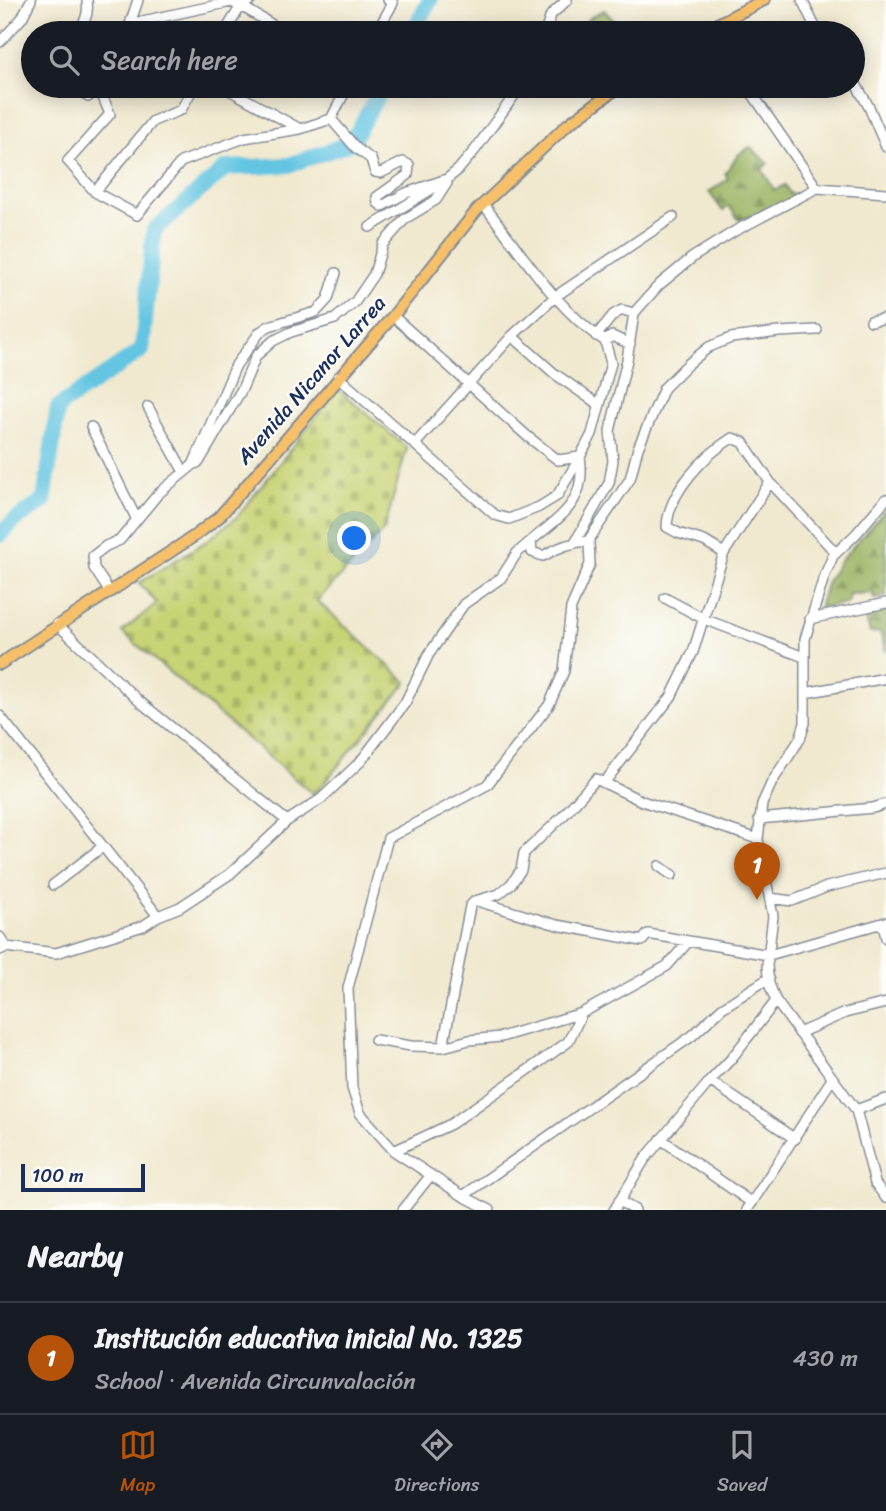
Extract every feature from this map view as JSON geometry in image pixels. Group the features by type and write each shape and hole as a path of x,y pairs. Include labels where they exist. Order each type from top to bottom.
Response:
{"main road":[{"path":"726,21 764,0"},
{"name":"Avenida Nicanor Larrea","path":"0,664 196,535 219,517 338,377 393,317 484,204 567,125 604,98"}],"street":[{"path":"0,42 22,18 31,0"},
{"path":"85,21 89,11 88,0"},
{"path":"131,21 138,0"},
{"path":"231,21 241,6 251,0"},
{"path":"383,21 393,3 388,0"},
{"path":"549,21 551,15 567,0"},
{"path":"802,0 812,21"},
{"path":"143,21 231,2 266,21"},
{"path":"104,98 110,114 68,161 95,192 137,215 181,162 244,138 300,129 331,119 342,98"},
{"path":"95,192 153,121 181,110 188,98"},
{"path":"244,98 300,129"},
{"path":"370,227 424,196 458,170 512,98"},
{"path":"755,98 817,188"},
{"path":"864,98 886,147"},
{"path":"331,119 356,148 371,159 375,172 381,173 403,162 409,165 408,174 377,197 382,206 406,193 446,179"},
{"path":"109,591 94,568 93,556 120,540 158,494 199,462 242,389 256,356 273,341 291,332 335,319 355,302 374,274 383,244 405,219 436,200 447,183 446,179"},
{"path":"575,542 608,483 613,461 610,430 634,313 659,285 693,257 735,231 817,188 886,193"},
{"path":"338,377 495,515 509,519 539,507 557,496 592,434 611,363 600,338 588,330 556,296 484,204"},
{"path":"415,444 512,336 556,296 673,217"},
{"path":"193,465 242,354 260,332 269,326 316,312 328,299 336,273"},
{"path":"600,338 613,315 622,310 634,313"},
{"path":"393,317 527,436 558,460 580,457"},
{"path":"871,321 886,318"},
{"path":"490,1210 463,1196 394,1151 360,1112 352,1088 348,988 388,838 487,785 527,737 548,705 564,671 571,608 590,564 589,541 630,479 638,447 664,388 709,347 731,338 817,330"},
{"path":"512,336 555,373 598,404"},
{"path":"600,338 612,336 629,344"},
{"path":"148,407 184,472"},
{"path":"91,427 136,518"},
{"path":"724,553 667,527 671,505 677,495 704,460 733,438 743,442 770,482 836,553"},
{"path":"0,937 3,949 56,953 143,926 180,907 230,874 288,821 321,799 361,761 405,703 429,654 464,604 501,578 517,553 562,516 578,497 583,475 580,457"},
{"path":"604,783 671,697 693,652 724,553 770,482"},
{"path":"886,499 836,553 824,577 805,639 805,723 800,739 772,782 762,804 758,839 773,916 768,978 776,1000 856,1110 875,1183 886,1198"},
{"path":"531,541 532,552 543,556 561,545 589,541"},
{"path":"665,598 704,619 804,657"},
{"path":"810,619 886,603"},
{"path":"57,624 139,701 288,821"},
{"path":"805,693 886,678"},
{"path":"0,716 158,916"},
{"path":"443,1046 470,906 475,901 499,894 511,884 521,870 524,853 564,816 596,779 642,801 758,839"},
{"path":"759,818 873,808 886,804"},
{"path":"53,885 102,847"},
{"path":"659,866 671,875"},
{"path":"770,898 793,901 827,887 886,873"},
{"path":"475,901 557,925 642,942 648,934 769,955 884,923 886,938"},
{"path":"375,1040 411,1046 443,1046 501,1037 582,1013 667,966 689,941"},
{"path":"463,1196 692,1036 722,1008 768,978"},
{"path":"635,1210 617,1205 645,1159 731,1059 776,1000"},
{"path":"799,1033 845,1013 886,1003"},
{"path":"394,1151 451,1124 568,1042 582,1013"},
{"path":"661,1139 750,1206 832,1079"},
{"path":"710,1081 795,1139"},
{"path":"856,1110 886,1099"},
{"path":"403,1210 431,1175"}],"green space":[{"path":"604,10 614,21 586,21"},
{"path":"750,147 768,163 762,169 774,190 785,185 790,194 800,194 771,210 739,220 729,206 723,211 709,192 728,179 725,173 739,154"},
{"path":"338,389 407,448 384,530 317,601 407,682 314,795 122,632 157,603 139,583 208,540 237,517"},
{"path":"886,509 886,597 874,599 873,593 849,594 848,603 819,608 827,581 841,560"},
{"path":"886,610 886,652 880,632 870,633 865,615"}],"waterway":[{"path":"419,21 430,0"},
{"path":"0,535 14,521 44,501 58,407 142,350 154,230 226,168 289,165 351,143 376,98"}],"place":[{"name":"Institución educativa inicial No. 1325","path":"757,900"}]}
